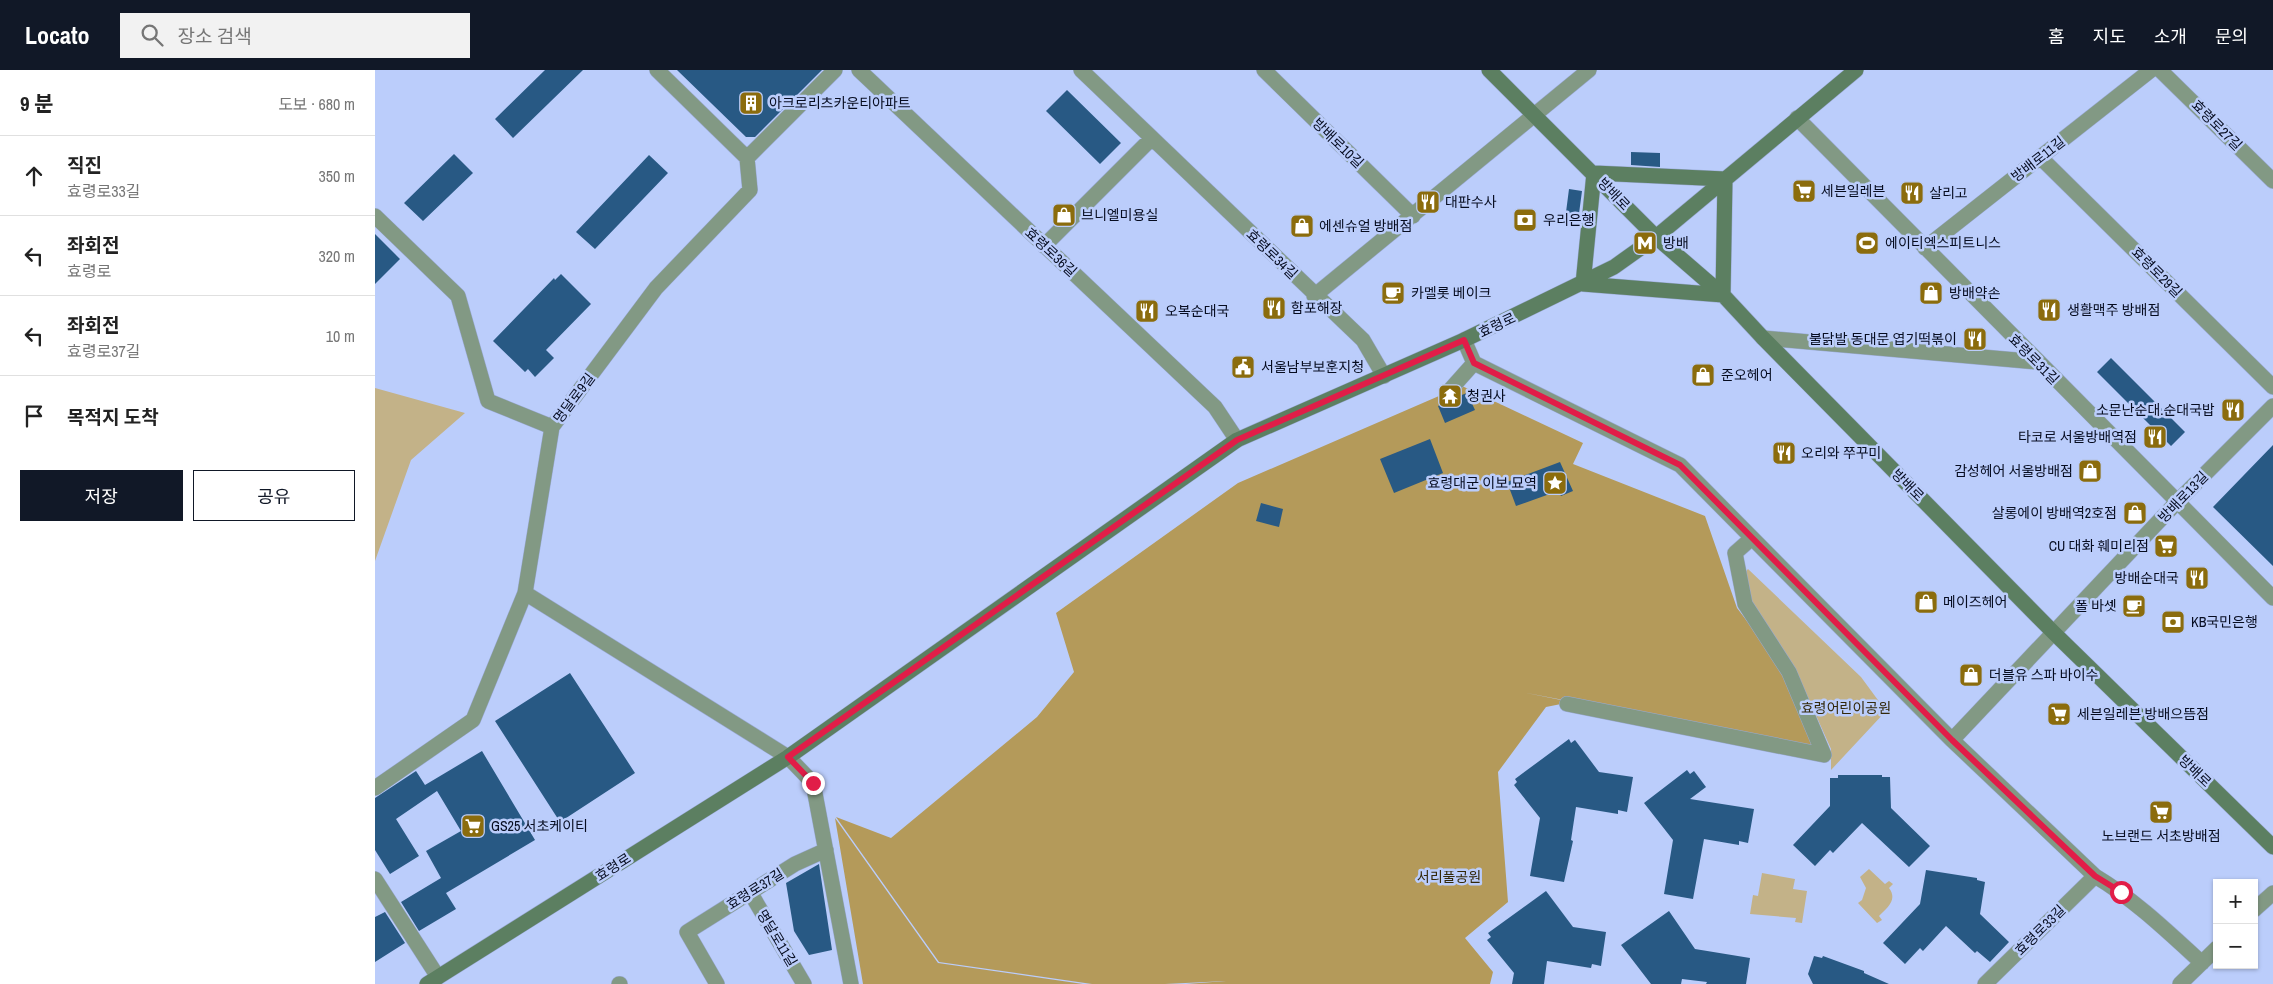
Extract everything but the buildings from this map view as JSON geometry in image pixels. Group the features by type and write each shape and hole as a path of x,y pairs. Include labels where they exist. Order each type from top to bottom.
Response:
{"main road":[{"name":"방배로","path":"1489,70 1656,237 1723,295 1763,338 2053,632 2273,847"},
{"name":"효령로","path":"432,981 788,757 1237,440 1464,340 1583,284 1614,267 1656,237 1856,70"},
{"path":"1594,173 1725,179 1723,295 1583,284 1594,173"}],"street":[{"path":"657,70 747,158 835,70"},
{"name":"효령로36길","path":"859,70 1215,407 1237,440"},
{"name":"효령로34길","path":"1081,70 1314,296 1363,340 1384,376"},
{"name":"방배로10길","path":"1264,70 1413,216"},
{"path":"1314,296 1589,70"},
{"name":"방배로11길","path":"1925,248 2151,70"},
{"name":"효령로27길","path":"2160,70 2273,181"},
{"name":"효령로31길","path":"1797,118 2273,598"},
{"path":"1044,246 1152,138"},
{"name":"효령로29길","path":"2040,157 2273,387"},
{"name":"명달로9길","path":"375,788 473,720 525,593 552,428 656,288 750,190 747,158"},
{"path":"375,216 457,296 488,401 552,428"},
{"path":"1763,338 2038,362"},
{"path":"1464,340 1474,363 1680,465 1952,740 2095,876 2144,909 2201,963"},
{"path":"1450,396 1449,391 1474,363"},
{"name":"방배로13길","path":"2053,632 2177,502 2273,406"},
{"path":"1567,704 1824,755 1789,672 1745,604 1735,553 1752,538"},
{"path":"525,593 788,757 813,783 826,850 847,982"},
{"path":"1952,740 2053,632"},
{"name":"효령로37길","path":"717,984 687,932 795,864 826,850"},
{"name":"효령로33길","path":"1985,984 2095,876"},
{"name":"효령로","path":"375,879 432,981"},
{"name":"명달로11길","path":"750,892 804,984"},
{"path":"2258,906 2273,893"},
{"path":"2180,984 2213,952"}],"green space":[{"name":"서리풀공원","path":"1462,386 1583,443 1573,464 1705,516 1737,608 1787,673 1816,748 1521,692 1571,702 1546,707 1498,772 1508,902 1465,938 1493,972 1490,984 1186,984 1226,981 1165,984 1092,984 939,962 836,817 891,838 1037,717 1074,672 1056,613 1238,483"},
{"path":"375,388 465,413 411,460 375,561"},
{"name":"효령어린이공원","path":"1748,569 1861,677 1886,711 1831,770 1831,749 1797,673 1749,604 1743,574"},
{"path":"835,818 938,963 1083,984 863,984"},
{"path":"1869,869 1885,884 1889,881 1893,884 1889,888 1892,900 1879,916 1882,920 1877,923 1858,903 1862,900 1866,888 1860,877"},
{"path":"1762,873 1795,879 1793,889 1807,891 1802,923 1795,922 1796,918 1750,914 1753,895 1758,896"}],"place":[{"name":"아크로리츠카운티아파트","path":"751,103"},
{"name":"세븐일레븐","path":"1804,191"},
{"name":"살리고","path":"1912,193"},
{"name":"대판수사","path":"1428,202"},
{"name":"브니엘미용실","path":"1064,215"},
{"name":"우리은행","path":"1525,220"},
{"name":"에센슈얼 방배점","path":"1302,226"},
{"name":"방배","path":"1645,243"},
{"name":"에이티엑스피트니스","path":"1867,243"},
{"name":"카멜롯 베이크","path":"1393,293"},
{"name":"방배약손","path":"1931,293"},
{"name":"함포해장","path":"1274,308"},
{"name":"생활맥주 방배점","path":"2049,310"},
{"name":"오복순대국","path":"1147,311"},
{"name":"불닭발 동대문 엽기떡볶이","path":"1975,339"},
{"name":"서울남부보훈지청","path":"1243,367"},
{"name":"준오헤어","path":"1703,375"},
{"name":"청권사","path":"1450,396"},
{"name":"소문난순대.순대국밥","path":"2233,410"},
{"name":"타코로 서울방배역점","path":"2155,437"},
{"name":"오리와 쭈꾸미","path":"1784,453"},
{"name":"감성헤어 서울방배점","path":"2090,471"},
{"name":"효령대군 이보 묘역","path":"1555,483"},
{"name":"살롱에이 방배역2호점","path":"2135,513"},
{"name":"CU 대화 훼미리점","path":"2166,546"},
{"name":"방배순대국","path":"2197,578"},
{"name":"메이즈헤어","path":"1926,602"},
{"name":"폴 바셋","path":"2134,606"},
{"name":"KB국민은행","path":"2173,622"},
{"name":"더블유 스파 바이수","path":"1971,675"},
{"name":"세븐일레븐 방배으뜸점","path":"2059,714"},
{"name":"노브랜드 서초방배점","path":"2161,812"},
{"name":"GS25 서초케이티","path":"473,826"}],"route":[{"path":"813,783 788,757 1237,440 1464,340 1474,363 1680,465 1952,740 2095,876 2121,892"}]}
